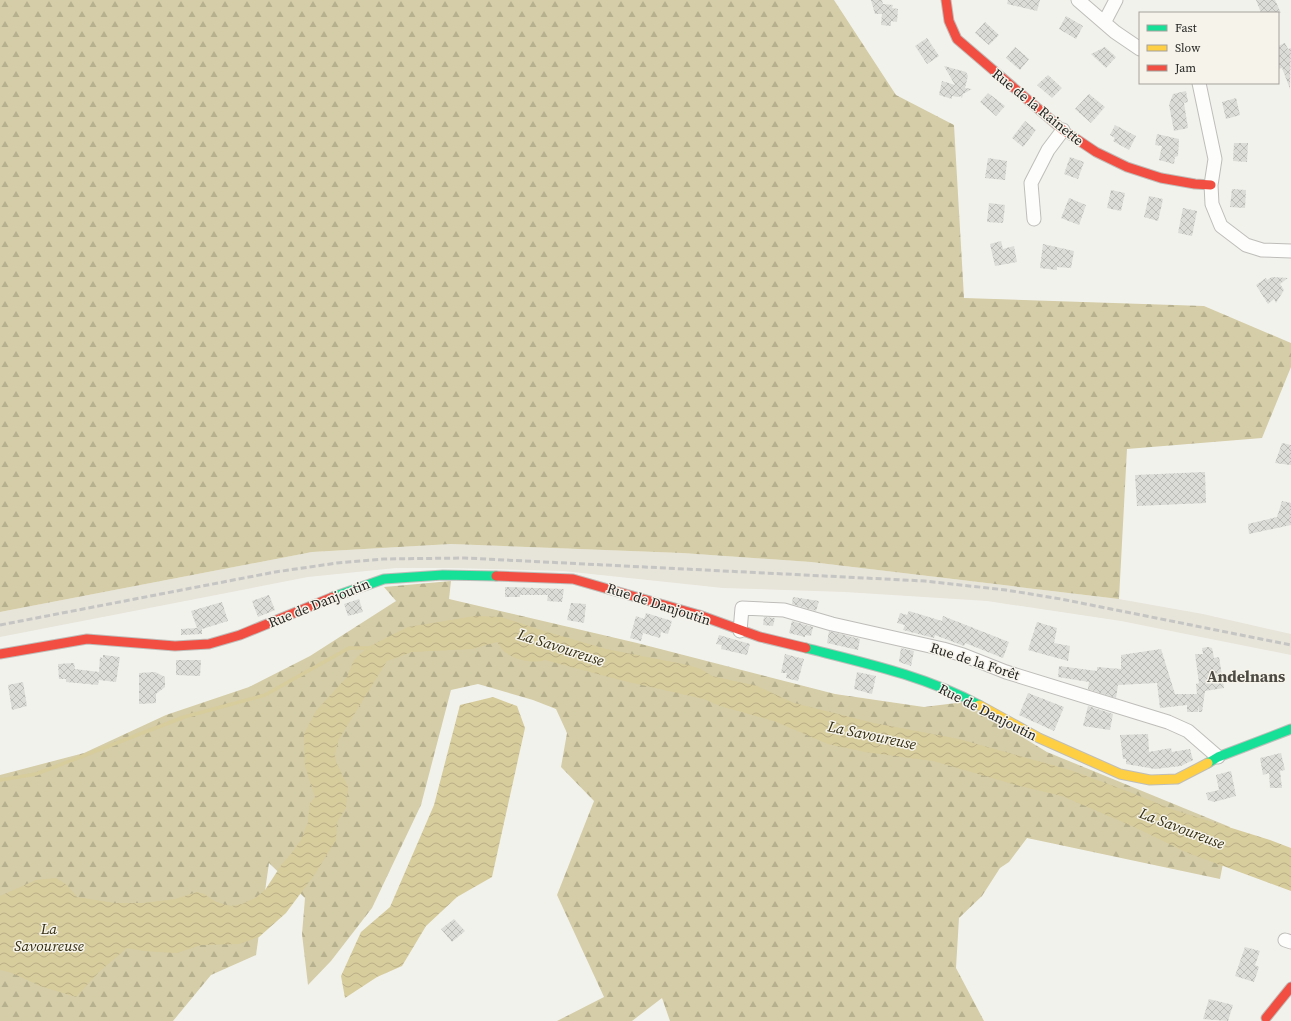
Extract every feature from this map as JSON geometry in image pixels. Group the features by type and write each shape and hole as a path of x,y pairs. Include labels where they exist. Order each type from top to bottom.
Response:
{"street":[{"name":"Rue de la Rainette","path":"946,0 949,21 957,39 1063,130 1089,148 1145,173 1183,183 1211,186"},
{"path":"1078,0 1105,21 1115,32 1139,49"},
{"path":"1105,21 1116,0"},
{"path":"1199,84 1215,159 1211,186 1212,204 1221,226 1246,245 1262,250 1291,251"},
{"path":"1034,219 1031,183 1048,150 1063,130"},
{"name":"Rue de Danjoutin","path":"0,654 88,639 175,646 209,644 260,628 343,592 373,581 395,577 443,575 524,576 578,580 699,616 740,631 878,666 943,687 1039,738 1120,774 1150,780 1177,779 1199,769 1218,756 1291,729"},
{"name":"Rue de la Forêt","path":"740,631 742,608 784,610 832,624 944,650 963,655 1006,672 1168,722 1188,731 1218,756"},
{"path":"1266,1018 1291,987"}],"shaded area":[{"path":"451,544 682,553 811,562 1119,599 1203,614 1291,634 1291,655 1121,621 987,601 845,592 723,588 563,571 450,568 396,568 308,577 0,637 0,612 312,552"}],"green space":[{"path":"0,0 834,0 896,95 954,125 964,298 1204,306 1291,343 1291,367 1262,438 1127,449 1119,599 811,562 682,553 451,544 312,552 0,612"},
{"path":"451,581 449,599 637,643 835,694 924,707 964,702 1047,752 1230,827 1220,879 1027,838 1009,862 1000,868 982,896 959,918 956,968 984,1021 670,1021 662,998 632,1021 557,1021 604,997 557,895 594,801 561,767 567,733 556,709 533,700 478,684 451,690 421,805 372,908 331,961 308,985 302,934 305,898 269,863 256,955 211,975 173,1021 0,1021 0,775 84,753 166,715 249,687 310,656 396,601 384,587"}],"water":[{"name":"La Savoureuse","path":"475,616 501,617 606,649 688,665 701,669 712,676 757,686 794,703 874,723 959,739 1070,770 1174,810 1291,848 1291,891 1188,853 1132,826 1062,796 1016,785 933,761 865,752 828,744 774,721 720,706 704,699 624,681 545,660 535,662 518,659 502,650 497,642 472,649 412,652 387,661 339,739 335,754 336,762 348,787 346,808 337,822 336,840 315,874 286,913 259,937 239,944 201,945 177,953 144,951 127,948 99,972 76,997 40,986 12,973 0,970 0,896 36,880 56,878 67,885 77,897 114,903 143,903 175,899 197,892 204,894 216,902 231,906 242,904 255,898 265,890 282,864 301,840 308,822 310,803 315,797 305,766 304,734 316,711 347,677 354,660 368,647 408,627"},
{"path":"493,697 517,706 525,728 492,877 457,897 426,926 402,966 377,977 345,998 341,976 361,932 390,907 434,805 460,705"}],"building":[{"path":"871,0 882,0 883,4 893,5 892,8 898,9 897,22 891,21 891,26 881,25 882,14 875,14"},
{"path":"1008,0 1040,0 1037,11 1007,4"},
{"path":"1256,0 1275,0 1281,13 1279,12 1261,12"},
{"path":"1066,16 1083,26 1076,39 1059,29"},
{"path":"985,22 999,35 989,45 975,33"},
{"path":"927,38 939,56 927,64 915,46"},
{"path":"1285,43 1288,49 1291,48 1290,89 1282,68 1279,69 1279,46"},
{"path":"1015,47 1029,59 1020,70 1006,58"},
{"path":"1105,47 1116,57 1106,68 1091,54"},
{"path":"944,66 966,72 968,76 965,88 972,89 963,94 962,98 961,96 952,96 952,99 939,95 942,81 955,85"},
{"path":"1048,75 1062,88 1052,98 1037,85"},
{"path":"1186,91 1188,102 1184,103 1188,128 1174,131 1169,105 1173,94"},
{"path":"988,93 1005,106 996,116 980,102"},
{"path":"1089,94 1105,107 1091,123 1075,109"},
{"path":"1236,98 1240,115 1226,119 1222,102"},
{"path":"1025,121 1036,130 1023,147 1012,138"},
{"path":"1115,125 1136,136 1129,150 1113,141 1115,138 1110,135"},
{"path":"1157,134 1179,139 1178,156 1175,157 1174,164 1159,160 1162,146 1155,145"},
{"path":"1234,143 1248,143 1247,162 1233,161"},
{"path":"1070,157 1084,162 1078,179 1064,174"},
{"path":"988,158 1007,161 1005,180 985,178"},
{"path":"1232,189 1246,190 1245,208 1230,207"},
{"path":"1111,190 1125,193 1121,211 1107,208"},
{"path":"1149,196 1163,199 1158,221 1144,217"},
{"path":"1069,198 1086,205 1079,225 1061,218"},
{"path":"989,203 1005,205 1003,223 987,222"},
{"path":"1183,208 1197,211 1192,236 1178,233"},
{"path":"1001,241 1003,249 1014,246 1017,262 995,266 990,244"},
{"path":"1043,244 1074,251 1071,268 1057,267 1057,270 1040,268"},
{"path":"1272,277 1288,278 1280,284 1284,290 1276,303 1274,299 1268,304 1256,285 1266,278 1267,280"},
{"path":"1282,443 1291,445 1291,465 1275,463"},
{"path":"1205,472 1206,503 1137,506 1135,475"},
{"path":"1282,501 1291,503 1291,525 1249,534 1248,524 1277,517"},
{"path":"505,587 564,589 562,602 547,601 548,595 520,595 520,597 505,597"},
{"path":"269,595 275,610 258,617 252,601"},
{"path":"793,597 819,601 816,611 792,604"},
{"path":"359,599 363,612 348,616 344,604"},
{"path":"222,602 228,621 202,629 202,634 181,635 181,629 197,628 191,611"},
{"path":"571,603 586,604 584,623 567,620"},
{"path":"909,611 942,621 943,616 1009,642 1003,658 965,643 964,646 935,635 934,638 903,630 905,625 897,623 900,613 907,615"},
{"path":"646,613 672,621 668,634 661,632 660,638 643,633 641,641 630,638 636,616 644,619"},
{"path":"764,617 775,618 773,626 763,625"},
{"path":"792,621 813,627 811,636 805,635 805,637 789,633"},
{"path":"1037,622 1057,628 1054,643 1070,646 1068,661 1028,650"},
{"path":"829,631 860,639 858,650 827,643"},
{"path":"719,635 750,644 747,655 721,649 722,645 716,644"},
{"path":"901,648 914,651 911,666 899,662"},
{"path":"1202,648 1212,648 1214,658 1219,657 1224,688 1205,691 1202,712 1199,712 1198,705 1198,712 1187,712 1187,705 1160,708 1157,683 1118,685 1116,698 1088,689 1089,682 1058,677 1059,666 1097,671 1097,667 1121,669 1121,655 1161,649 1175,694 1197,694 1196,684 1199,683 1195,654 1203,654"},
{"path":"785,654 804,659 798,681 786,678 787,673 781,673"},
{"path":"103,655 120,657 116,682 99,680 98,685 66,682 66,679 59,679 58,664 74,663 75,669 99,672 100,657 103,658"},
{"path":"176,660 201,660 200,676 176,675"},
{"path":"155,672 165,677 165,687 156,694 156,703 139,704 139,673"},
{"path":"857,672 876,676 872,694 854,689"},
{"path":"23,682 27,706 12,710 8,685"},
{"path":"1028,693 1064,707 1054,731 1019,715"},
{"path":"1088,706 1113,714 1110,730 1083,726"},
{"path":"1148,734 1149,752 1171,748 1172,752 1190,749 1193,760 1181,766 1155,769 1126,764 1126,759 1123,759 1120,735"},
{"path":"1281,753 1285,770 1280,771 1282,788 1270,788 1269,773 1263,775 1260,758"},
{"path":"1231,771 1236,796 1214,802 1208,800 1206,793 1219,790 1216,775"},
{"path":"454,919 465,931 452,942 441,929"},
{"path":"1245,947 1260,951 1255,965 1259,967 1254,982 1235,976"},
{"path":"1209,999 1233,1005 1228,1021 1203,1019"}],"waterway":[{"path":"0,780 36,774 184,717 265,695 349,648 370,648"}],"railway":[{"path":"0,625 275,572 337,563 383,559 465,558 925,581 1006,590 1061,599 1291,645"}],"traffic: fast":[{"path":"333,597 384,579 443,575 496,576"},
{"path":"806,648 916,678 979,705"},
{"path":"1208,763 1218,757 1291,729"}],"traffic: slow":[{"path":"979,705 1039,738 1120,774 1150,780 1177,779 1208,763"}],"traffic: jam":[{"path":"946,0 949,21 957,39 1063,130 1096,152 1127,167 1161,178 1195,184 1211,185"},
{"path":"496,576 573,579 699,615 760,637 806,648"},
{"path":"0,654 87,639 175,646 209,644 240,635 333,597"},
{"path":"1266,1018 1291,987"}],"district":[{"name":"Andelnans","path":"1246,676"}]}
